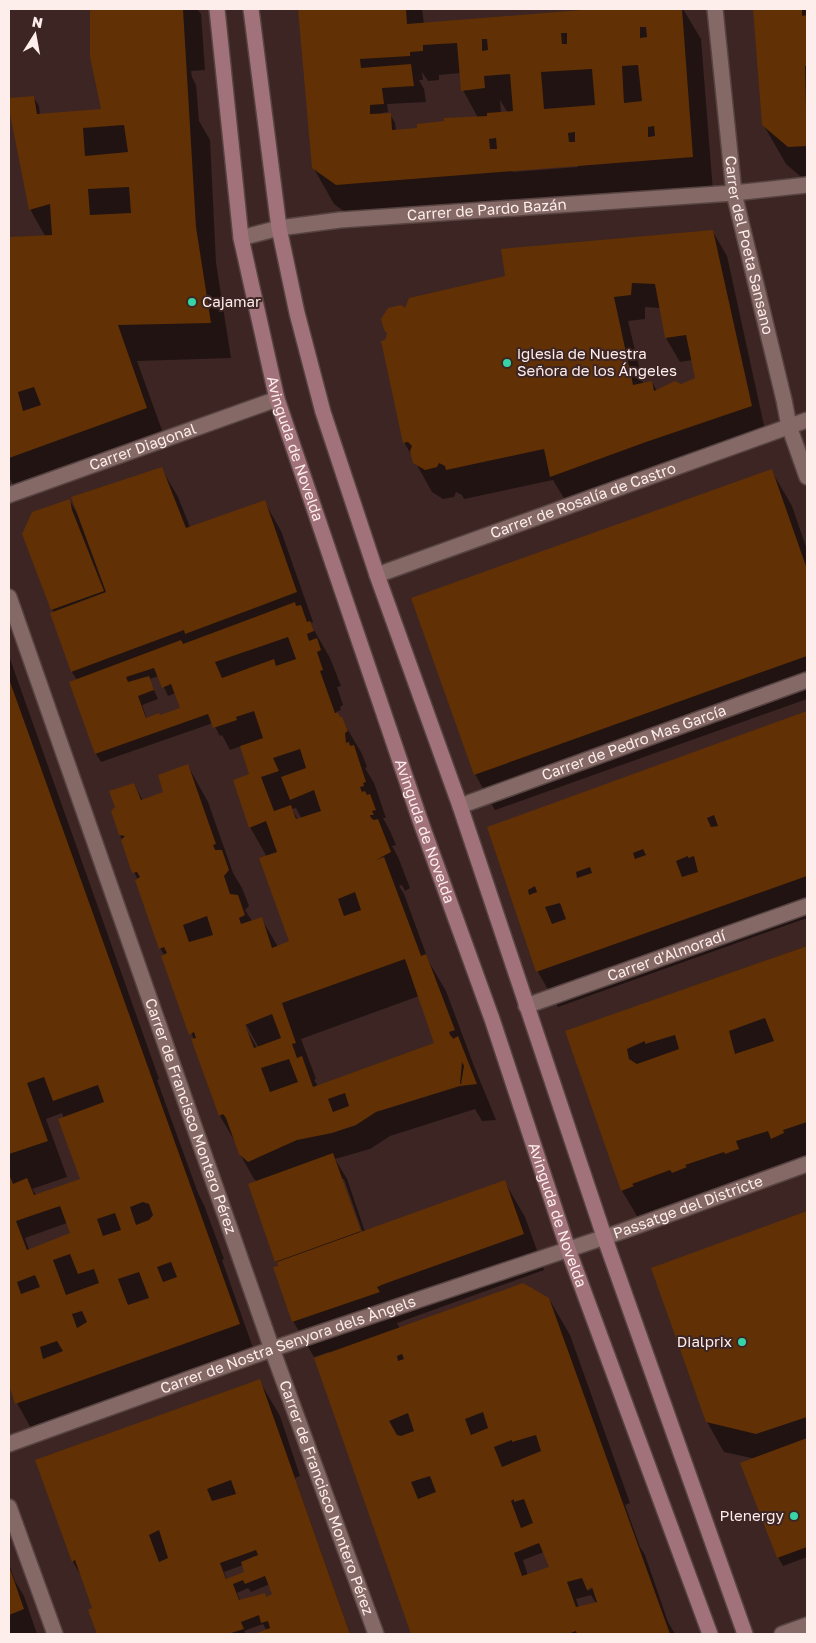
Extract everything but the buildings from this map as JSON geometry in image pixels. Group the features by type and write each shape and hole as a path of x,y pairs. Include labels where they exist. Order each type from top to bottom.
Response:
{"main road":[{"name":"Avinguda de Novelda","path":"217,9 241,238 277,399 420,820 492,1019 568,1249 710,1634"},
{"path":"251,9 279,228 297,313 323,412 377,575 460,806 604,1236 745,1634"}],"street":[{"name":"Carrer del Poeta Sansano","path":"715,9 734,193 789,426 807,477"},
{"name":"Carrer de Pardo Bazán","path":"241,238 279,228 340,220 734,193 807,185"},
{"name":"Carrer Diagonal","path":"9,495 277,399"},
{"name":"Carrer de Rosalía de Castro","path":"377,575 807,420"},
{"name":"Carrer de Francisco Montero Pérez","path":"9,596 272,1350 376,1634"},
{"name":"Carrer de Pedro Mas García","path":"460,806 807,680"},
{"name":"Carrer d'Almoradí","path":"526,1006 807,906"},
{"name":"Passatge del Districte","path":"568,1249 624,1231 807,1164"},
{"name":"Carrer de Nostra Senyora dels Àngels","path":"9,1444 272,1350 568,1249"},
{"path":"9,1507 55,1634"},
{"path":"782,1634 807,1626"}],"place":[{"name":"Cajamar","path":"192,302"},
{"name":"iglesia de Nuestra Señora de los Ángeles","path":"507,363"},
{"name":"Dialprix","path":"742,1342"},
{"name":"Plenergy","path":"794,1516"}]}
